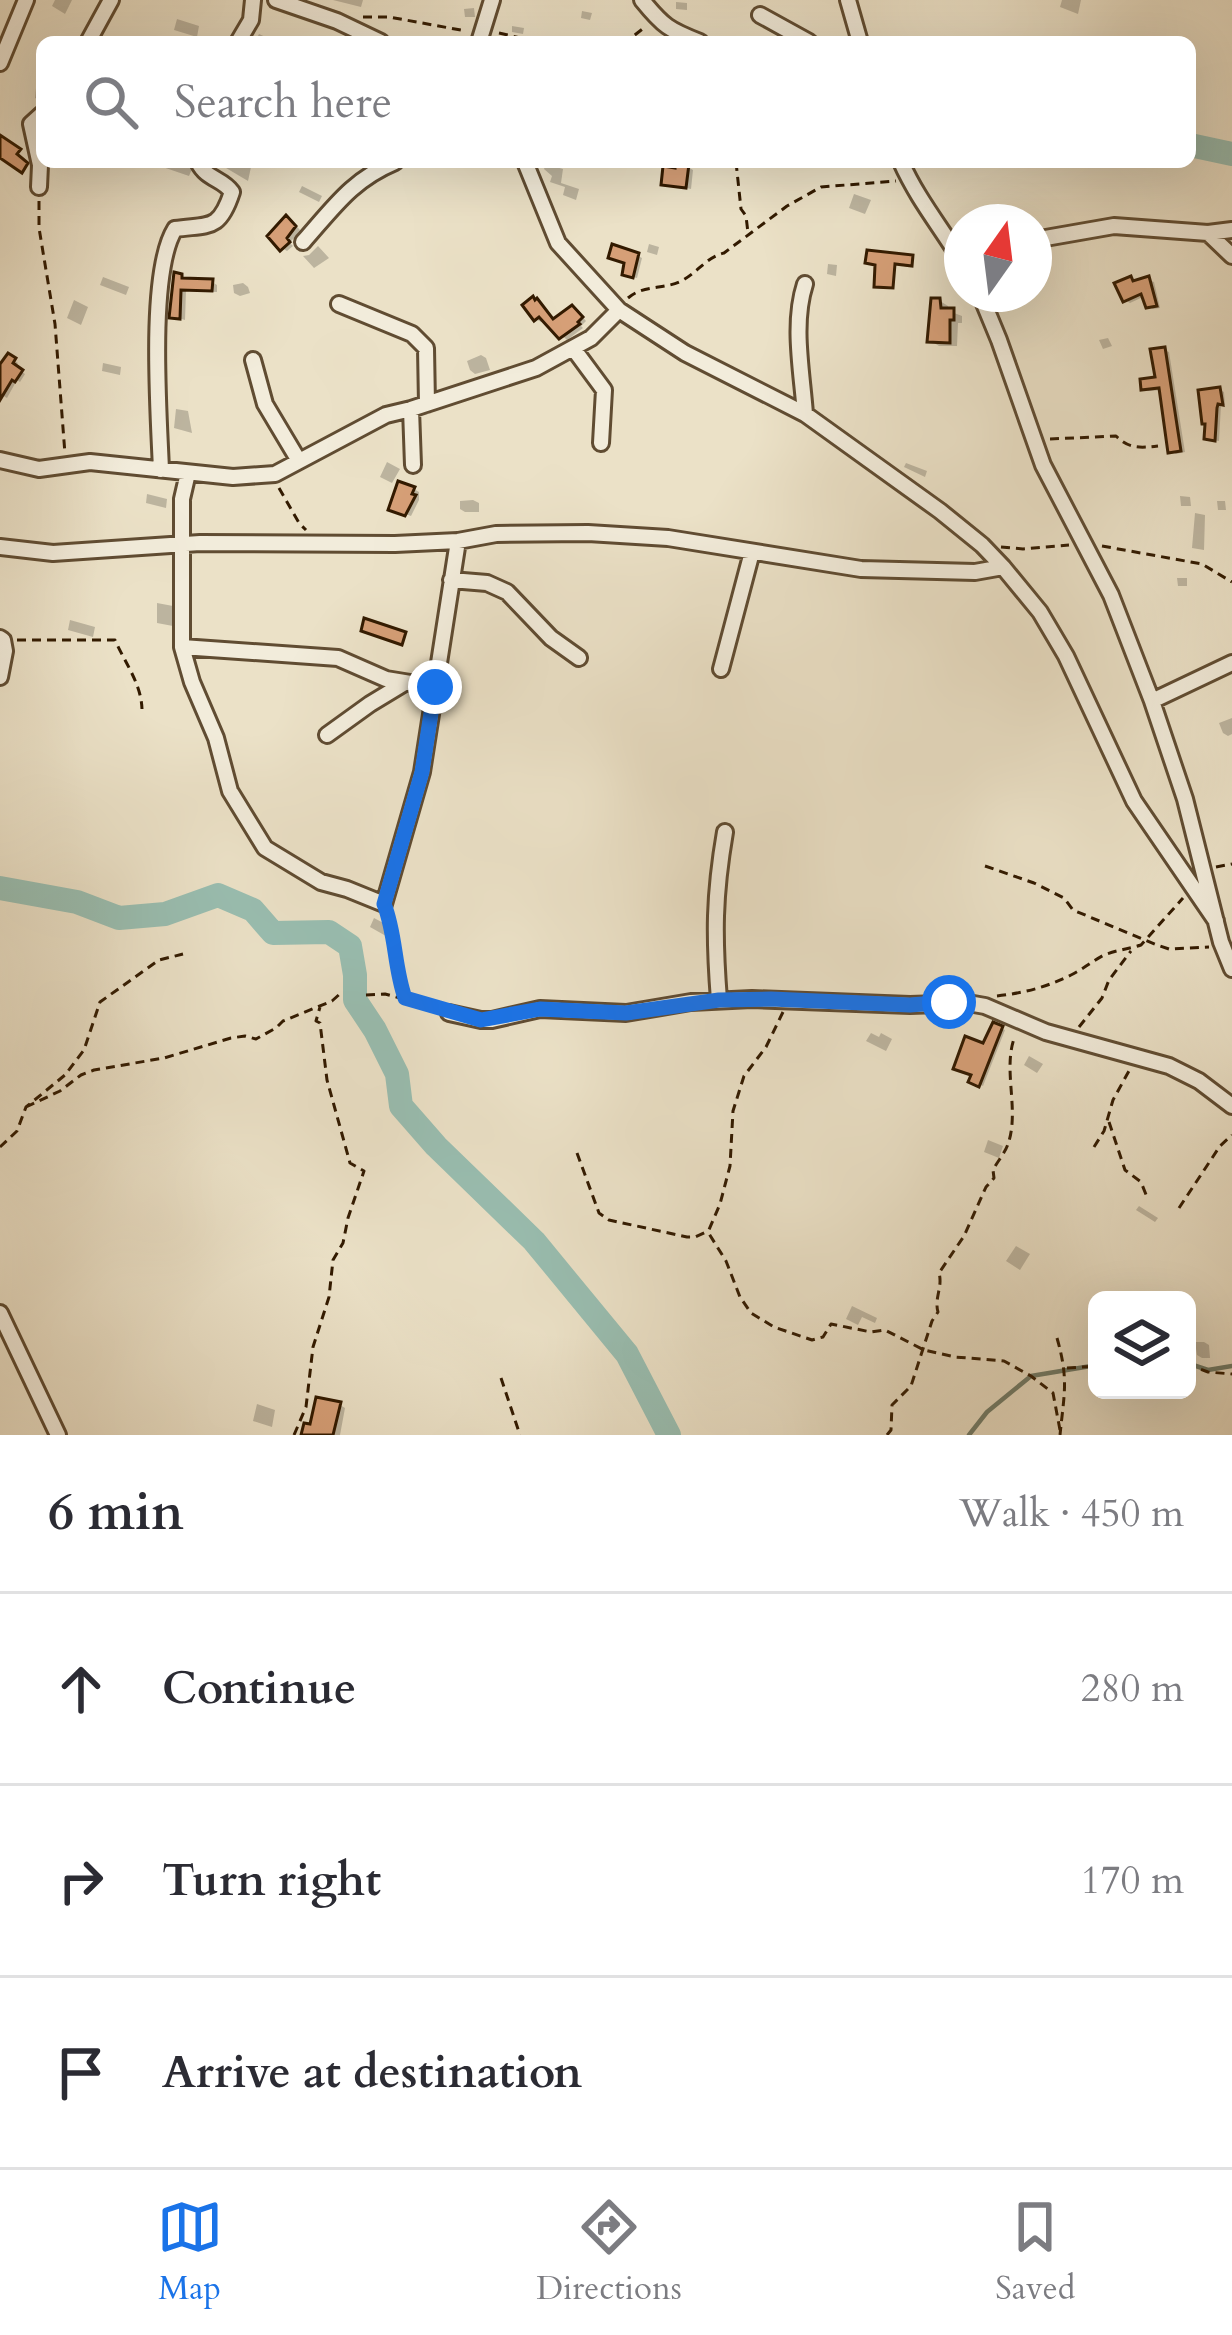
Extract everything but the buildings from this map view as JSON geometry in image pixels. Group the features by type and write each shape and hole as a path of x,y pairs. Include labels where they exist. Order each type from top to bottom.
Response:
{"street":[{"path":"0,63 26,0"},
{"path":"91,36 110,0"},
{"path":"242,36 251,20 253,0"},
{"path":"276,0 368,36"},
{"path":"481,36 492,0"},
{"path":"643,0 656,19 686,36"},
{"path":"848,0 858,36"},
{"path":"760,15 798,36"},
{"path":"36,119 31,124 36,147"},
{"path":"39,187 40,168"},
{"path":"161,470 158,368 164,256 175,229 206,228 215,222 232,192 201,168"},
{"path":"303,242 354,184 377,168"},
{"path":"527,168 557,243 620,310 685,353 805,414 982,545 1040,612 1078,680 1133,801 1216,921"},
{"path":"904,168 944,234"},
{"path":"1052,237 1114,226 1208,233 1232,230"},
{"path":"940,228 944,228"},
{"path":"1208,233 1232,256"},
{"path":"805,284 799,326 805,414"},
{"path":"339,304 421,341 426,348 427,404"},
{"path":"0,460 39,469 89,462 233,477 275,475 386,415 536,368 591,338 620,310"},
{"path":"988,312 1031,435 1111,596 1152,701 1232,969"},
{"path":"573,348 604,390 601,443"},
{"path":"253,360 265,404 299,461"},
{"path":"411,410 413,464"},
{"path":"188,472 182,499 182,647 230,791 265,848 321,882 384,904 422,772 458,541"},
{"path":"0,547 53,554 182,545 323,545 588,533 668,538 861,569 975,572 1003,568"},
{"path":"721,669 752,552"},
{"path":"451,580 487,583 507,592 551,638 579,658"},
{"path":"0,676 2,639"},
{"path":"182,647 338,658 403,684 435,687"},
{"path":"1152,701 1232,663"},
{"path":"327,735 403,684"},
{"path":"719,1000 714,934 725,832"},
{"path":"449,1012 492,1020 540,1009 626,1013 719,1000 985,1006 1075,1040 1169,1066 1232,1106"},
{"path":"0,1313 58,1435"}],"path":[{"path":"338,21 370,16 481,36"},
{"path":"634,36 656,19"},
{"path":"737,168 748,235"},
{"path":"620,310 636,291 680,283 711,256 724,253 820,187 910,181"},
{"path":"39,187 39,228 55,324 66,465"},
{"path":"1031,435 1053,440 1116,436 1125,445 1158,446"},
{"path":"275,475 298,523 323,545"},
{"path":"982,545 1057,548 1082,542 1202,564 1232,582"},
{"path":"2,639 115,640 134,676 142,709"},
{"path":"1204,870 1231,862"},
{"path":"985,866 1064,898 1073,910 1169,949 1205,948 1221,942"},
{"path":"1075,1040 1108,980 1133,948 1147,940 1193,890"},
{"path":"384,904 405,998"},
{"path":"985,1006 993,997 1029,992 1097,958 1133,948"},
{"path":"0,1147 17,1131 26,1107 77,1060 89,1040 100,1002 159,960 183,954"},
{"path":"26,1107 94,1070 164,1058 231,1038 256,1039 342,992"},
{"path":"366,994 405,998 449,1012"},
{"path":"577,1154 598,1213 609,1220 695,1238 708,1232 730,1166 734,1111 744,1076 766,1047 790,1000"},
{"path":"294,1435 307,1407 313,1347 333,1260 343,1243 364,1171 350,1163 327,1080 316,1021 320,1006"},
{"path":"887,1435 892,1405 911,1386 938,1312 939,1273 964,1236 1008,1143 1010,1049 1022,1021"},
{"path":"1094,1147 1136,1057"},
{"path":"1108,1120 1125,1170 1142,1182 1147,1197"},
{"path":"1179,1208 1232,1135"},
{"path":"708,1232 751,1313 812,1340 823,1336 831,1324 885,1330 924,1350 955,1357 1004,1361 1053,1393 1060,1432"},
{"path":"1057,1338 1065,1368 1060,1432"},
{"path":"1065,1368 1088,1367"},
{"path":"1196,1367 1232,1374"},
{"path":"501,1378 520,1435"}],"waterway":[{"path":"1196,146 1232,154"},
{"path":"0,888 77,902 119,918 165,914 218,895 253,910 273,933 329,932 350,946 355,1000 397,1074 401,1106 534,1241 627,1354 669,1435"},
{"path":"969,1435 987,1412 1031,1376 1088,1366"},
{"path":"1196,1366 1208,1370 1232,1366"}],"route":[{"path":"435,687 422,772 384,904 405,998 481,1020 540,1009 626,1013 719,1000 949,1002"}]}
